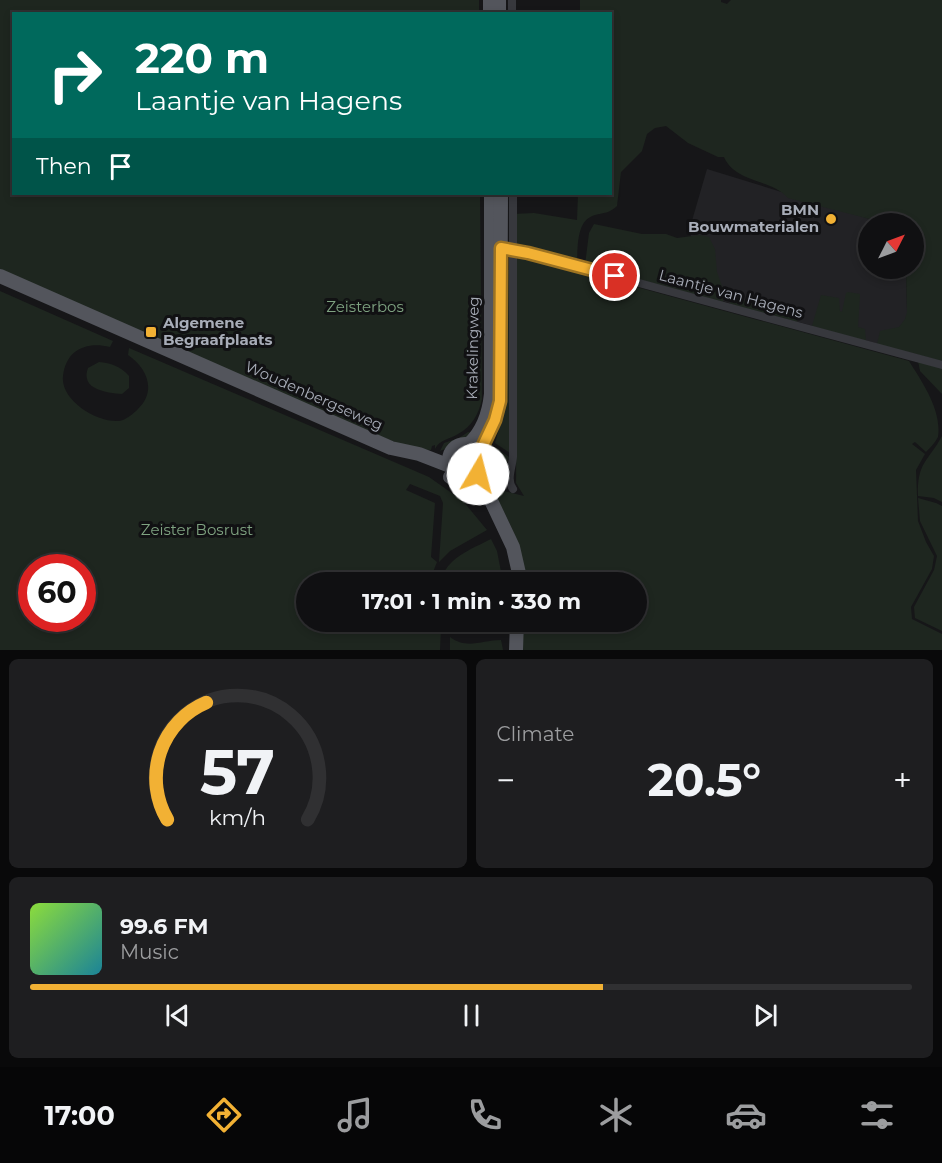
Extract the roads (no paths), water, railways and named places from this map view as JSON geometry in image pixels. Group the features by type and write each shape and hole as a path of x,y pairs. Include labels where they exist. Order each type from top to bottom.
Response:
{"main road":[{"name":"Krakelingweg","path":"474,448 490,406 502,248 491,195"},
{"name":"Krakelingweg","path":"474,448 495,420 500,401 501,195"},
{"name":"Woudenbergseweg","path":"0,276 398,450 419,454 450,466"},
{"path":"485,496 487,470 495,436 495,420"},
{"path":"462,443 474,448 481,464 472,473 457,474 450,466 451,451 462,443"},
{"path":"398,450 410,460 440,471 485,496"},
{"name":"Woudenbergseweg","path":"419,454 451,451"},
{"path":"472,473 509,549 515,572"},
{"path":"516,650 517,632"}],"street":[{"name":"Krakelingweg","path":"513,195 502,248 513,457 509,478 513,489"},
{"name":"Laantje van Hagens","path":"502,248 942,365"}],"place":[{"name":"BMN Bouwmaterialen","path":"831,219"},
{"name":"Algemene Begraafplaats","path":"151,332"}],"park label":[{"name":"Zeisterbos","path":"365,307"},
{"name":"Zeister Bosrust","path":"197,530"}]}
